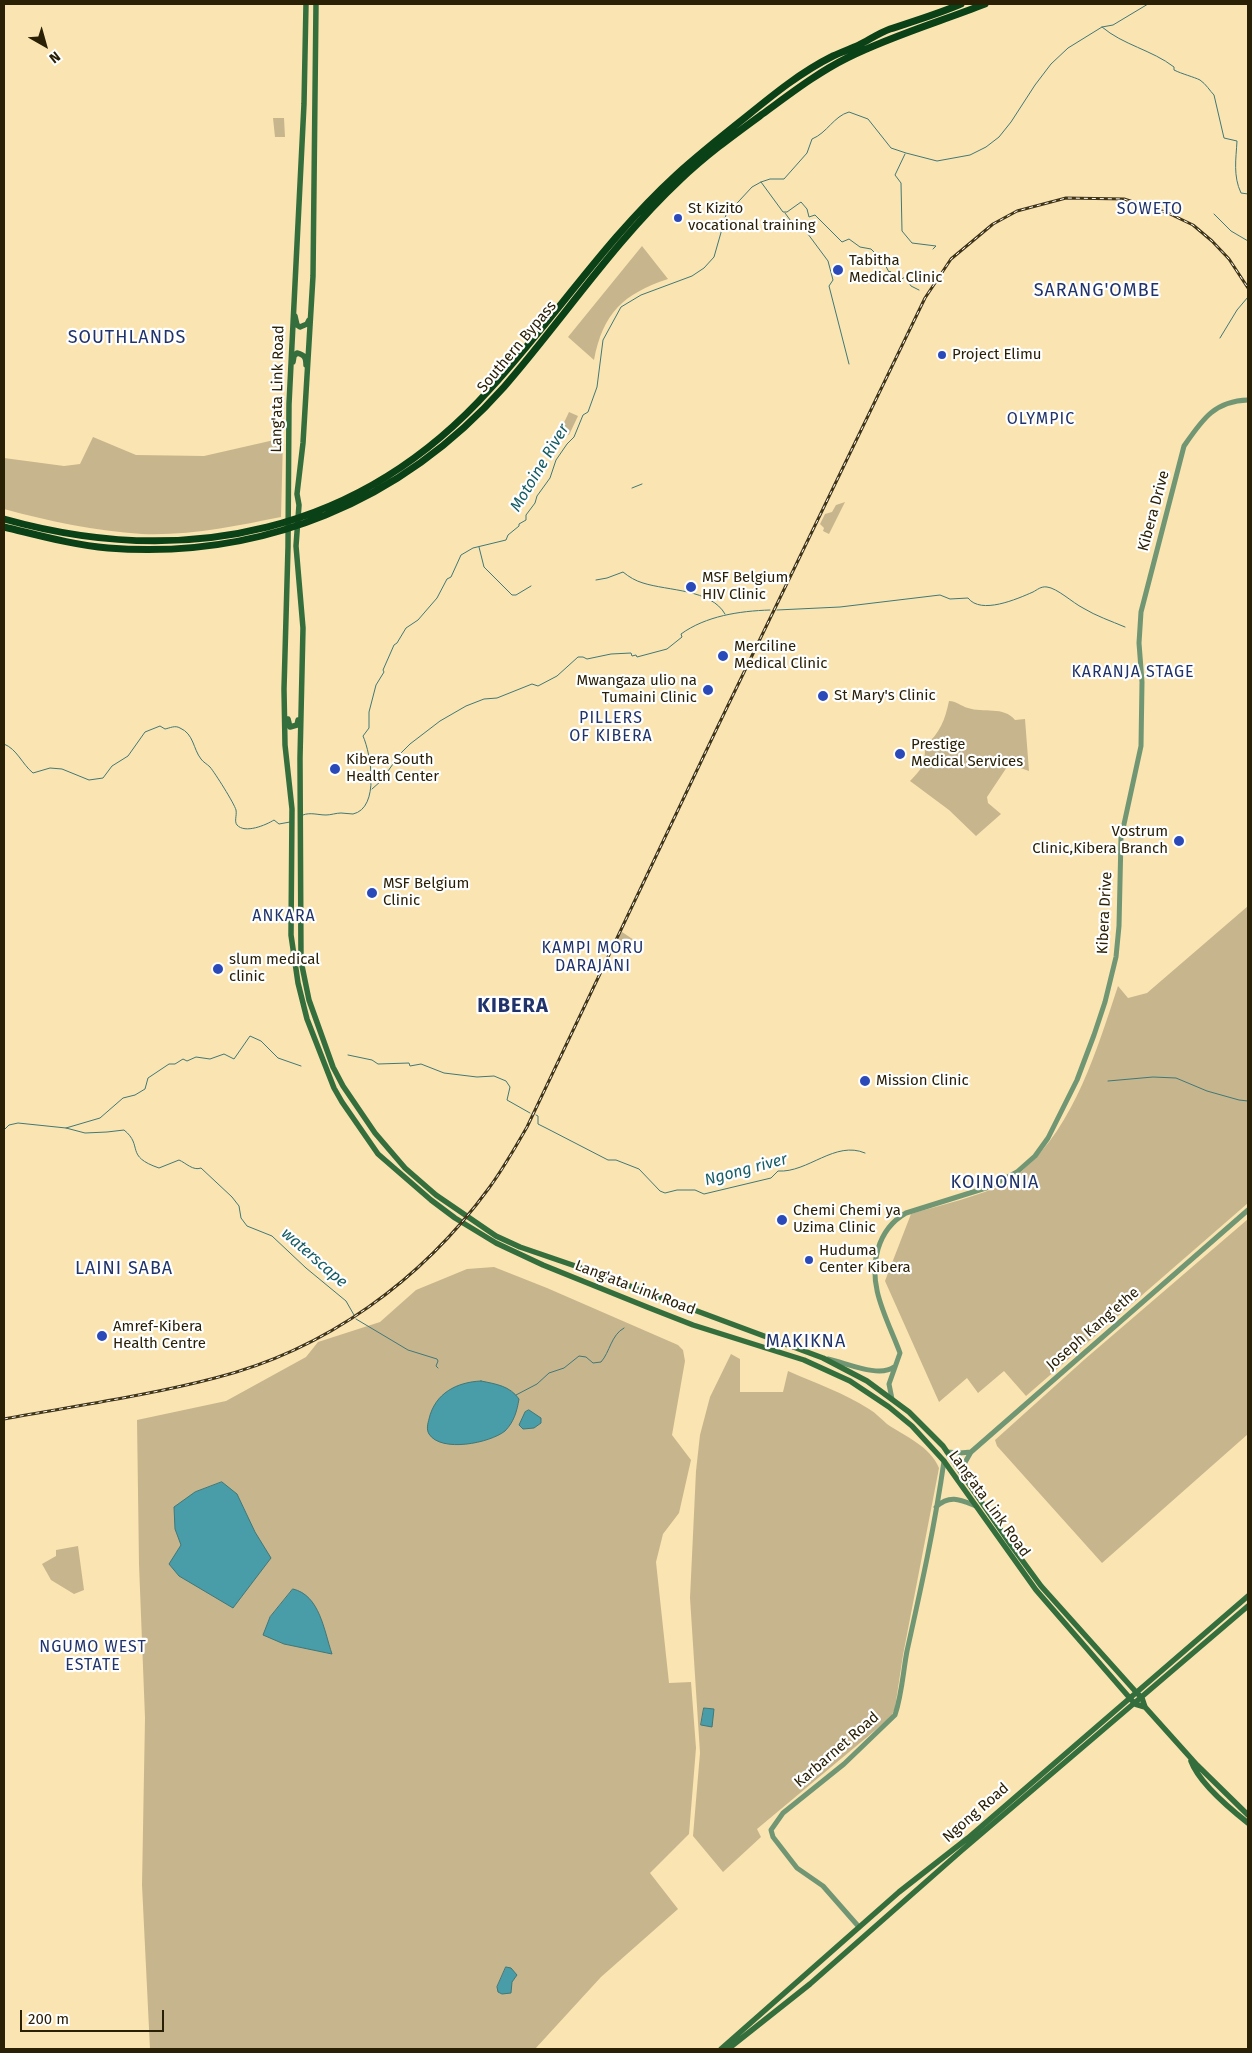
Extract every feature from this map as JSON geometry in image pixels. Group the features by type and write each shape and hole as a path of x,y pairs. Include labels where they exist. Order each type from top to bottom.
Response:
{"highway":[{"name":"Southern Bypass","path":"4,527 106,548 195,548 270,534 306,523 356,503 398,478 438,450 474,417 504,387 657,202 682,178 739,131 787,96 888,30 928,18 961,4"},
{"name":"Southern Bypass","path":"4,519 35,527 108,540 168,542 198,540 246,532 300,517 352,496 382,479 437,442 476,405 524,352 618,235 676,175 761,103 794,80 846,50 861,48 985,4"}],"main road":[{"name":"Lang'ata Link Road","path":"306,4 304,104 290,387 284,689 285,745 292,810 291,935 298,983 307,1019 334,1088 378,1154 455,1218 520,1247 823,1358 867,1381 892,1399 929,1430 1041,1586 1142,1698"},
{"name":"Lang'ata Link Road","path":"316,4 312,310 303,442 297,494 299,505 296,546 303,628 300,758 301,961 304,980 333,1066 343,1086 375,1133 405,1168 474,1226 517,1254 693,1325 778,1350 850,1381 889,1407 912,1426 944,1462 1036,1590 1135,1704"},
{"path":"294,300 297,325 303,327 308,324 312,310"},
{"path":"290,387 294,356 297,353 306,359 306,388"},
{"path":"284,689 288,723 293,727 297,725 301,671"},
{"path":"614,1294 620,1294 623,1290 621,1283"},
{"path":"647,1307 644,1303 645,1299 652,1294"},
{"path":"944,1462 948,1454"},
{"name":"Ngong Road","path":"720,2049 859,1926 968,1838 1248,1596"},
{"name":"Ngong Road","path":"728,2049 810,1984 1248,1606"},
{"path":"1142,1698 1145,1707 1189,1756 1248,1815"},
{"path":"1135,1704 1145,1707"},
{"path":"1189,1756 1200,1776 1221,1799 1248,1823"},
{"path":"900,1892 907,1894 906,1900"},
{"path":"804,1975 802,1982 807,1985 810,1984"}],"street":[{"name":"Kibera Drive","path":"894,1366 900,1353 874,1282 875,1258 886,1230 897,1218 906,1213 989,1187 1004,1180 1034,1156 1048,1138 1077,1080 1106,1002 1116,957 1119,926 1121,838 1141,746 1142,682 1139,643 1142,605 1184,446 1198,427 1217,408 1226,402 1248,400"},
{"name":"Joseph Kang'ethe","path":"960,1471 970,1452 1248,1210"},
{"path":"823,1358 862,1367 871,1371 889,1371 894,1366"},
{"path":"892,1399 889,1384 894,1366"},
{"path":"948,1454 970,1452"},
{"path":"936,1507 944,1462"},
{"path":"936,1507 942,1502 957,1498 975,1505 985,1506"},
{"name":"Karbarnet Road","path":"859,1926 823,1886 797,1868 772,1837 771,1830 783,1813 844,1764 895,1715 921,1593 936,1507"}],"shaded area":[{"path":"273,118 284,118 285,137 275,137"},
{"path":"642,246 668,279 639,291 617,308 603,330 594,360 568,337"},
{"path":"569,412 578,416 569,435 560,431"},
{"path":"93,437 136,455 204,456 283,438 281,517 195,532 142,534 72,525 4,509 4,458 64,466 80,464"},
{"path":"845,502 829,534 823,531 824,528 820,524 825,514 832,512 836,505"},
{"path":"949,701 974,709 999,711 1015,720 1025,719 1029,771 1009,764 987,797 988,803 1001,814 976,836 949,810 910,781 918,773 922,765 925,746 935,736 941,726"},
{"path":"1248,906 1248,1203 1026,1396 1004,1371 978,1393 967,1378 939,1402 885,1281 911,1214 997,1187 1010,1181 1023,1170 1041,1152 1057,1131 1070,1109 1102,1035 1118,986 1128,998 1147,993"},
{"path":"622,932 634,940 631,950 617,948 619,935"},
{"path":"1248,1219 1248,1434 1102,1563 997,1446 995,1440 1085,1359"},
{"path":"494,1267 678,1345 683,1350 685,1361 672,1435 691,1460 679,1513 663,1534 656,1562 669,1683 691,1682 696,1748 689,1834 650,1873 678,1909 601,1977 535,2049 150,2049 142,1885 145,1718 139,1564 137,1420 226,1401 306,1357 318,1342 380,1322 416,1290 467,1269"},
{"path":"731,1354 740,1359 740,1392 783,1392 788,1371 840,1393 872,1411 887,1424 924,1448 935,1460 939,1468 903,1655 895,1708 891,1717 757,1829 761,1837 723,1872 693,1836 700,1753 690,1598 696,1471 700,1435 710,1397"},
{"path":"78,1546 84,1590 74,1594 51,1580 42,1564 56,1556 56,1550"}],"water":[{"path":"481,1381 507,1388 519,1399 515,1416 508,1428 488,1439 466,1444 454,1445 435,1440 429,1434 427,1428 436,1402 448,1391 456,1387"},
{"path":"529,1410 541,1418 541,1423 534,1428 523,1429 519,1425 525,1412"},
{"path":"222,1482 237,1494 255,1532 271,1558 233,1608 179,1576 169,1564 181,1545 175,1529 174,1507 195,1492"},
{"path":"293,1589 309,1598 315,1606 320,1615 332,1654 284,1644 263,1635 270,1617"},
{"path":"704,1708 714,1709 712,1727 701,1725"},
{"path":"506,1967 511,1968 517,1975 512,1982 511,1993 502,1994 498,1992 497,1987"}],"waterway":[{"name":"Motoine River","path":"303,815 353,814 362,810 367,802 371,780 369,755 363,736 369,728 369,712 376,685 384,672 383,670 394,645 406,628 418,620 437,598 447,579 451,577 461,555 473,548 506,540 508,535 526,520 526,515 550,478 556,460 574,437 583,415 588,412 597,387 603,340 621,307 641,295 692,276 704,268 714,257 726,215 752,187 770,179 784,179 807,153 812,139 844,114 849,112 868,119 891,148 906,153 937,161 970,155 986,147 999,137 1051,64 1068,48 1102,27 1113,25 1148,4"},
{"path":"1102,27 1119,38 1165,61 1174,67 1174,70 1200,80 1206,85 1214,95 1224,138 1237,141 1236,167 1238,187 1241,193 1248,194"},
{"path":"905,154 895,175 901,183 902,231 912,243 936,246 933,249"},
{"path":"761,182 783,212 787,212 801,202 807,209 809,217 815,215 842,242 849,239 860,247 871,249 883,261 897,282 905,277 911,286 919,290"},
{"path":"785,213 796,228 802,226 828,261 833,280 829,286 849,364"},
{"path":"1214,214 1231,231 1248,241"},
{"path":"1220,338 1237,310 1248,297"},
{"path":"632,488 642,484"},
{"path":"479,547 484,567 512,595 516,595 531,586"},
{"path":"596,580 623,572 643,583 699,595 710,600 725,614"},
{"path":"777,610 840,607 940,595 950,599 968,598 974,603 990,605 1009,601 1045,587 1055,590 1093,614 1125,627"},
{"path":"372,789 381,781 400,754 410,744 440,721 466,706 484,699 497,698 532,684 538,686 557,676 578,657 587,659 611,654 631,653 632,656 636,655 637,657 667,649 682,637 681,634 712,619 735,613 770,610"},
{"name":"Motoine River","path":"4,744 9,746 33,773 50,768 62,769 89,780 103,778 112,766 128,756 145,732 160,726 165,729 178,727 188,734 198,755 210,767 228,795 236,810 237,825 241,828 250,829 274,820 279,824 290,822"},
{"name":"Ngong river","path":"4,1130 9,1125 18,1123 66,1128 100,1118 123,1098 135,1095 145,1089 148,1078 169,1064 175,1064 183,1059 187,1061 196,1057 210,1059 224,1054 234,1059 250,1036 261,1041 278,1058 301,1066"},
{"name":"Ngong river","path":"348,1055 372,1060 378,1064 409,1063 410,1066 421,1064 444,1073 477,1077 494,1076 506,1081 510,1087 507,1100 530,1113"},
{"path":"1108,1081 1153,1077 1176,1078 1207,1091 1248,1101"},
{"name":"Ngong river","path":"536,1115 538,1116 538,1124 608,1160 616,1160 639,1169 660,1191 665,1193 677,1190 695,1190 704,1194 771,1178 778,1171 800,1167 843,1151 854,1150 865,1153"},
{"name":"waterscape","path":"66,1128 85,1133 124,1130 133,1141 138,1155 148,1164 159,1168 179,1160 192,1168 201,1168 232,1197 239,1206 241,1218 247,1226 272,1236 306,1268 346,1301 354,1315"},
{"name":"waterscape","path":"356,1319 408,1350 437,1359 436,1366 438,1368"},
{"path":"516,1395 537,1384 549,1373 564,1368 579,1356 586,1357 593,1363 601,1362 613,1339 624,1328"}],"railway":[{"path":"4,1419 189,1384 256,1366 333,1330 368,1307 434,1253 463,1221 494,1181 527,1127 925,298 951,259 993,224 1017,211 1066,198 1124,199 1168,213 1193,225 1229,259 1248,288"}],"place":[{"name":"St Kizito vocational training","path":"678,218"},
{"name":"Tabitha Medical Clinic","path":"838,270"},
{"name":"Project Elimu","path":"942,355"},
{"name":"MSF Belgium HIV Clinic","path":"691,587"},
{"name":"Merciline Medical Clinic","path":"723,656"},
{"name":"Mwangaza ulio na Tumaini Clinic","path":"708,690"},
{"name":"St Mary's Clinic","path":"823,696"},
{"name":"Prestige Medical Services","path":"900,754"},
{"name":"Kibera South Health Center","path":"335,769"},
{"name":"Vostrum Clinic,Kibera Branch","path":"1179,841"},
{"name":"MSF Belgium Clinic","path":"372,893"},
{"name":"slum medical clinic","path":"218,969"},
{"name":"Mission Clinic","path":"865,1081"},
{"name":"Chemi Chemi ya Uzima Clinic","path":"782,1220"},
{"name":"Huduma Center Kibera","path":"809,1260"},
{"name":"Amref-Kibera Health Centre","path":"102,1336"}],"district":[{"name":"SOWETO","path":"1150,210"},
{"name":"SARANG'OMBE","path":"1097,291"},
{"name":"SOUTHLANDS","path":"127,338"},
{"name":"OLYMPIC","path":"1041,420"},
{"name":"KARANJA STAGE","path":"1133,673"},
{"name":"PILLERS OF KIBERA","path":"611,728"},
{"name":"ANKARA","path":"284,917"},
{"name":"KAMPI MORU DARAJANI","path":"593,958"},
{"name":"KIBERA","path":"513,1006"},
{"name":"KOINONIA","path":"995,1183"},
{"name":"LAINI SABA","path":"124,1269"},
{"name":"MAKIKNA","path":"806,1342"},
{"name":"NGUMO WEST ESTATE","path":"93,1657"}]}
